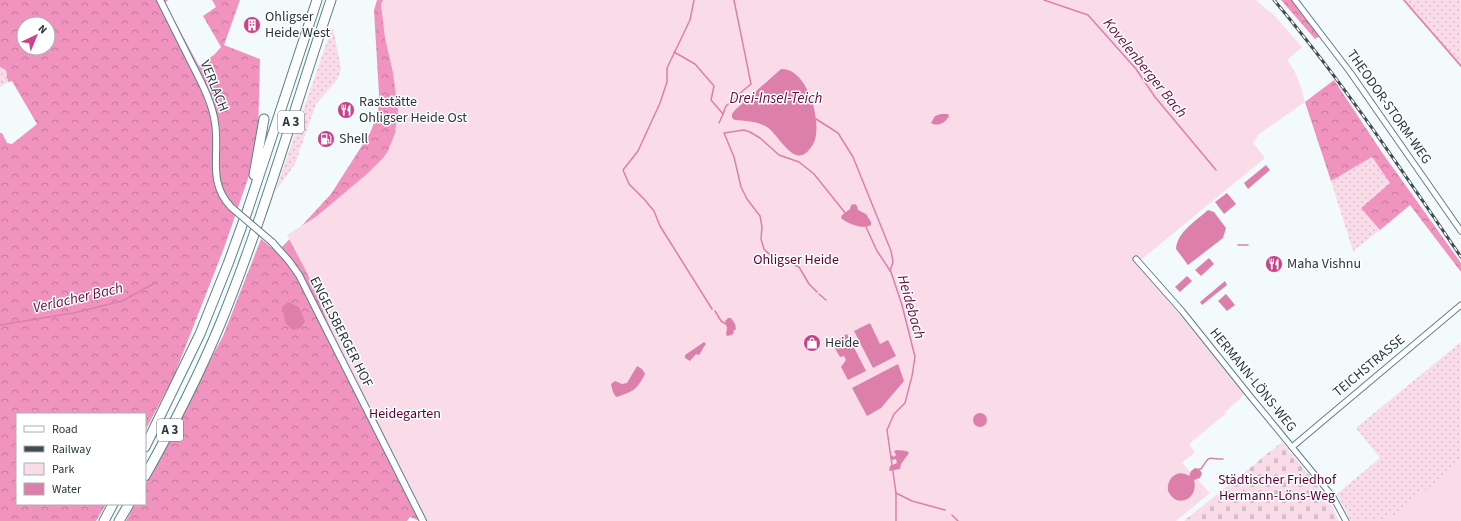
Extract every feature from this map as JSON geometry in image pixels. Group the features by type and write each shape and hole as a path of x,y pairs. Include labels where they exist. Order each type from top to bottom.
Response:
{"highway":[{"name":"A 3","path":"146,445 200,334 248,209 317,0"},
{"name":"A 3","path":"146,474 193,383 219,327 251,245 331,0"},
{"path":"248,209 264,119"},
{"path":"251,245 268,212"},
{"path":"104,521 112,505"},
{"path":"119,521 128,505"}],"street":[{"name":"VERLACH","path":"160,0 210,103 215,122 217,139 216,176 218,188 224,199 231,207 273,244"},
{"name":"THEODOR-STORM-WEG","path":"1295,0 1350,72 1461,231"},
{"name":"ENGELSBERGER HOF","path":"273,244 289,261 299,275 423,521"},
{"name":"HERMANN-LÖNS-WEG","path":"1136,259 1191,322 1333,497 1346,521"},
{"name":"TEICHSTRASSE","path":"1292,447 1461,305"}],"green space":[{"path":"0,0 168,0 165,3 199,66 215,54 221,47 203,16 216,7 212,0 240,0 224,45 260,59 258,134 253,164 224,248 174,376 146,429 146,413 16,413 16,505 105,505 96,521 0,521 0,133 2,133 7,143 12,144 37,124 12,81 8,82 6,70 0,67"},
{"name":"Heidegarten","path":"377,0 428,0 664,521 420,521 410,517 407,521 126,521 134,505 146,505 146,483 223,336 261,239 277,252 331,194 370,133 378,113 379,94 374,10"},
{"name":"Ohligser Heide","path":"383,0 1256,0 1273,14 1302,47 1287,60 1296,75 1305,102 1259,134 1253,143 1265,158 1137,263 1245,394 1225,412 1225,414 1189,444 1195,452 1182,463 1210,493 1176,521 427,521 338,346 307,273 287,235 317,216 368,173 388,151 395,133 398,110 393,73 385,38 381,4"},
{"path":"1281,0 1293,0 1320,36 1315,39"},
{"path":"1402,0 1461,0 1461,68"},
{"path":"333,28 341,69 337,80 316,104 295,164 275,192 331,30"},
{"path":"0,67 6,69 8,82 0,87"},
{"path":"1334,80 1381,151 1461,263 1461,272 1410,205 1380,230 1361,208 1390,183 1372,157 1331,181 1305,102"},
{"path":"1372,157 1390,183 1361,208 1380,230 1353,251 1331,181"},
{"path":"1461,342 1461,462 1394,516 1379,521 1351,521 1337,494 1380,458 1356,428"},
{"name":"Städtischer Friedhof Hermann-Löns-Weg","path":"1282,442 1329,500 1339,521 1184,521"},
{"path":"1461,462 1461,521 1379,521 1394,516"}],"water":[{"name":"Drei-Insel-Teich","path":"781,69 791,71 806,87 812,100 815,113 816,137 812,146 806,153 800,155 794,154 788,150 767,127 755,122 735,120 732,118 732,114 736,109"},
{"path":"948,114 949,116 941,124 936,125 931,123 935,116"},
{"path":"1266,165 1270,170 1248,189 1244,183"},
{"path":"1227,193 1236,204 1224,214 1215,202"},
{"path":"855,204 858,210 866,214 871,222 871,225 860,227 841,218 842,215 850,209 851,205"},
{"path":"1208,210 1214,212 1226,228 1223,238 1188,265 1176,249 1177,243 1183,232"},
{"path":"1209,258 1214,264 1201,276 1195,270"},
{"path":"1187,276 1192,281 1180,292 1175,287"},
{"path":"1225,281 1227,285 1202,305 1200,302"},
{"path":"1226,294 1235,305 1227,311 1218,301"},
{"path":"288,302 299,307 305,321 301,328 293,330 286,324 282,307"},
{"path":"728,318 731,318 736,329 733,331 734,332 732,335 727,336 725,321"},
{"path":"870,323 880,344 888,340 896,356 873,368 854,331"},
{"path":"847,334 866,371 848,380 841,367 846,360 844,356 840,357 832,343"},
{"path":"704,342 706,344 699,355 696,354 690,361 685,358 685,355"},
{"path":"898,364 904,381 881,408 867,416 852,388"},
{"path":"637,366 642,369 645,374 642,380 634,390 617,397 612,390 611,384 615,381 622,384 627,383"},
{"path":"980,413 985,415 987,420 985,425 980,427 975,425 973,420 975,415"},
{"path":"894,451 907,451 909,453 901,464 900,469 889,471 890,466 897,463 896,459 892,460 890,458 892,455 894,457 896,455"},
{"path":"1195,468 1199,469 1202,473 1200,478 1194,480 1195,487 1193,493 1186,500 1176,500 1168,491 1171,478 1181,473 1189,476 1191,471"}],"waterway":[{"path":"694,0 690,20 667,68 667,82 660,103 638,151 623,170 629,184 654,211 660,226 712,309"},
{"path":"734,0 751,84 739,94"},
{"name":"Kovelenberger Bach","path":"1044,0 1088,15 1136,69 1155,97 1216,170"},
{"path":"1404,0 1461,66"},
{"name":"Heidebach","path":"674,52 695,64 714,86 711,100 723,114 719,123"},
{"path":"723,114 726,106 735,98"},
{"path":"816,119 838,133 853,157 891,251 893,262 890,271"},
{"path":"817,292 809,284 799,267 770,255 764,249 761,239 762,227 760,216 747,199 741,187 734,157 724,133 744,130 750,132 760,138 779,155 799,162 814,174 846,214"},
{"name":"Heidebach","path":"866,227 877,251 891,272 902,305 915,357 905,403 894,414 887,430 896,493 896,521"},
{"path":"1238,245 1248,245"},
{"name":"Verlacher Bach","path":"0,325 73,313 122,301 157,282"},
{"path":"819,294 826,300"},
{"path":"715,311 721,321 726,324"},
{"path":"1199,469 1201,469 1209,458 1223,459"},
{"path":"896,493 912,501 945,510"},
{"path":"952,515 958,521"}],"railway":[{"path":"1274,0 1347,94 1461,257"}],"place":[{"name":"Ohligser Heide West","path":"252,25"},
{"name":"Raststätte Ohligser Heide Ost","path":"346,110"},
{"name":"Shell","path":"326,139"},
{"name":"Maha Vishnu","path":"1274,264"},
{"name":"Heide","path":"812,343"}]}
